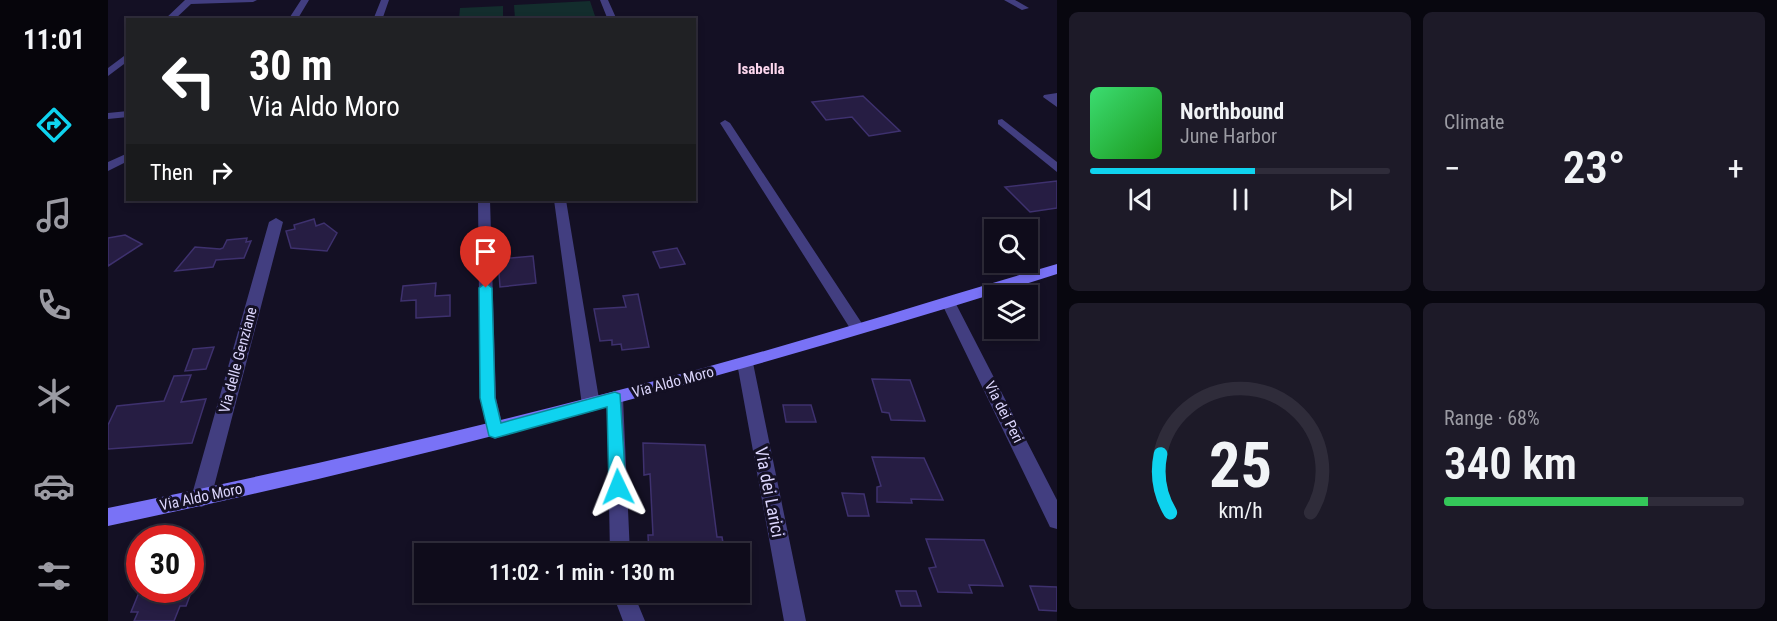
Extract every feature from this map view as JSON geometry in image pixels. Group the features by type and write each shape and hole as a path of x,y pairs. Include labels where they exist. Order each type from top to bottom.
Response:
{"street":[{"path":"170,18 190,1 253,0"},
{"path":"293,18 305,0"},
{"path":"378,18 386,0"},
{"path":"604,0 612,18"},
{"path":"1008,0 1025,8"},
{"path":"108,73 126,58"},
{"path":"1057,96 1048,97 1057,104"},
{"path":"108,116 126,114"},
{"path":"1002,122 1057,168"},
{"path":"725,123 858,329"},
{"path":"108,167 126,157"},
{"path":"484,201 488,398 495,431"},
{"path":"560,201 591,405"},
{"name":"Via delle Genziane","path":"201,498 276,222"},
{"name":"Via Aldo Moro","path":"108,517 495,431 745,363 949,304 1057,269"},
{"name":"Via dei Peri","path":"949,304 1057,520"},
{"name":"Via dei Larici","path":"745,363 795,621"},
{"path":"615,398 620,543"},
{"path":"627,603 634,621"}],"green space":[{"path":"590,1 596,18 515,18 514,5"},
{"path":"503,6 503,18 459,18 460,8"}],"building":[{"path":"863,96 900,131 869,136 852,117 826,120 812,102"},
{"path":"1057,181 1057,208 1030,212 1005,187"},
{"path":"314,219 316,226 324,223 337,233 327,251 291,248 286,231 295,229 294,225"},
{"path":"125,235 142,244 108,266 108,238"},
{"path":"247,238 246,242 251,241 244,258 216,260 213,267 175,271 195,247 220,249 227,240"},
{"path":"677,248 685,264 660,268 653,252"},
{"path":"533,256 536,283 500,287 498,259"},
{"path":"436,283 435,296 450,295 450,316 416,318 416,300 401,301 403,286"},
{"path":"638,294 649,347 622,350 621,344 612,345 612,340 600,341 594,309 626,307 623,296"},
{"path":"214,347 206,369 185,371 193,349"},
{"path":"191,375 181,402 206,399 192,443 108,449 108,425 117,406 164,401 174,376"},
{"path":"872,379 910,380 925,421 891,420 889,413 882,412"},
{"path":"783,405 811,405 816,422 786,422"},
{"path":"643,443 705,445 717,537 722,537 723,543 648,543 648,535 653,535 650,474 644,475"},
{"path":"872,457 924,458 943,500 911,499 912,503 877,502 877,487 881,486"},
{"path":"842,493 864,494 869,516 848,516"},
{"path":"926,539 984,540 1003,586 969,585 972,593 938,592 929,568 936,567"},
{"path":"1030,586 1057,587 1057,611 1039,610"},
{"path":"896,591 916,591 921,606 901,606"},
{"path":"135,603 187,603 186,606 180,606 174,621 134,621 138,612 131,612"}],"district":[{"name":"Isabella","path":"761,69"}],"route":[{"path":"486,288 488,398 495,431 615,398 618,487"}]}
